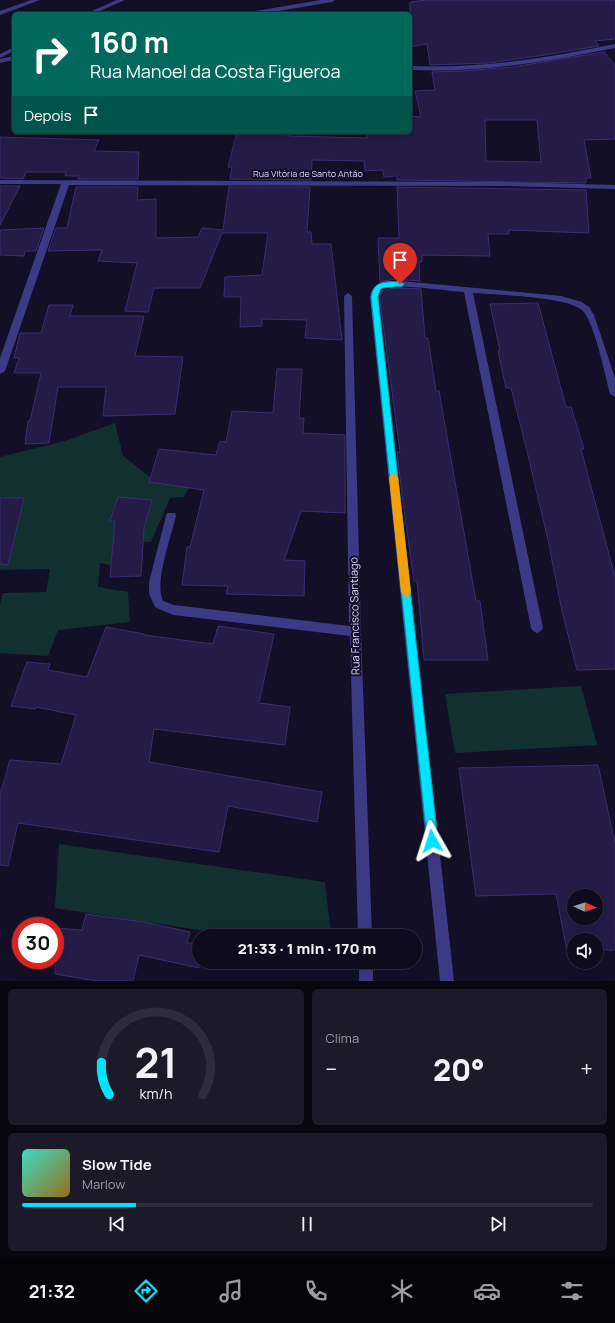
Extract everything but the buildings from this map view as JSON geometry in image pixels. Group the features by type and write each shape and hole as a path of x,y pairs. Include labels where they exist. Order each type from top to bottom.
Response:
{"street":[{"path":"0,13 37,0"},
{"path":"93,12 122,0"},
{"path":"262,12 332,0"},
{"path":"412,68 460,69 490,67 615,46"},
{"path":"0,56 12,50"},
{"path":"0,62 12,59"},
{"name":"Rua Vitória de Santo Antão","path":"0,182 498,184 615,187"},
{"path":"0,371 66,182"},
{"path":"448,981 374,297 376,289 387,284 468,289 568,299 578,303 590,315 615,394"},
{"path":"468,289 537,628"},
{"name":"Rua Francisco Santiago","path":"348,296 354,632 365,929"},
{"path":"171,516 154,582 154,594 159,604 173,610 186,612 354,632"},
{"path":"366,969 366,981"}],"green space":[{"path":"115,423 123,456 151,478 193,480 184,497 170,498 151,542 114,542 111,565 100,563 98,587 128,592 130,622 58,630 48,656 0,653 0,604 3,593 46,592 50,569 0,570 0,457 65,441"},
{"path":"581,686 597,745 455,753 445,694"},
{"path":"59,844 325,882 330,929 192,929 55,908"}],"slow traffic":[{"path":"394,477 406,592"}],"route":[{"path":"400,284 387,284 380,286 376,289 374,297 432,841"}]}
